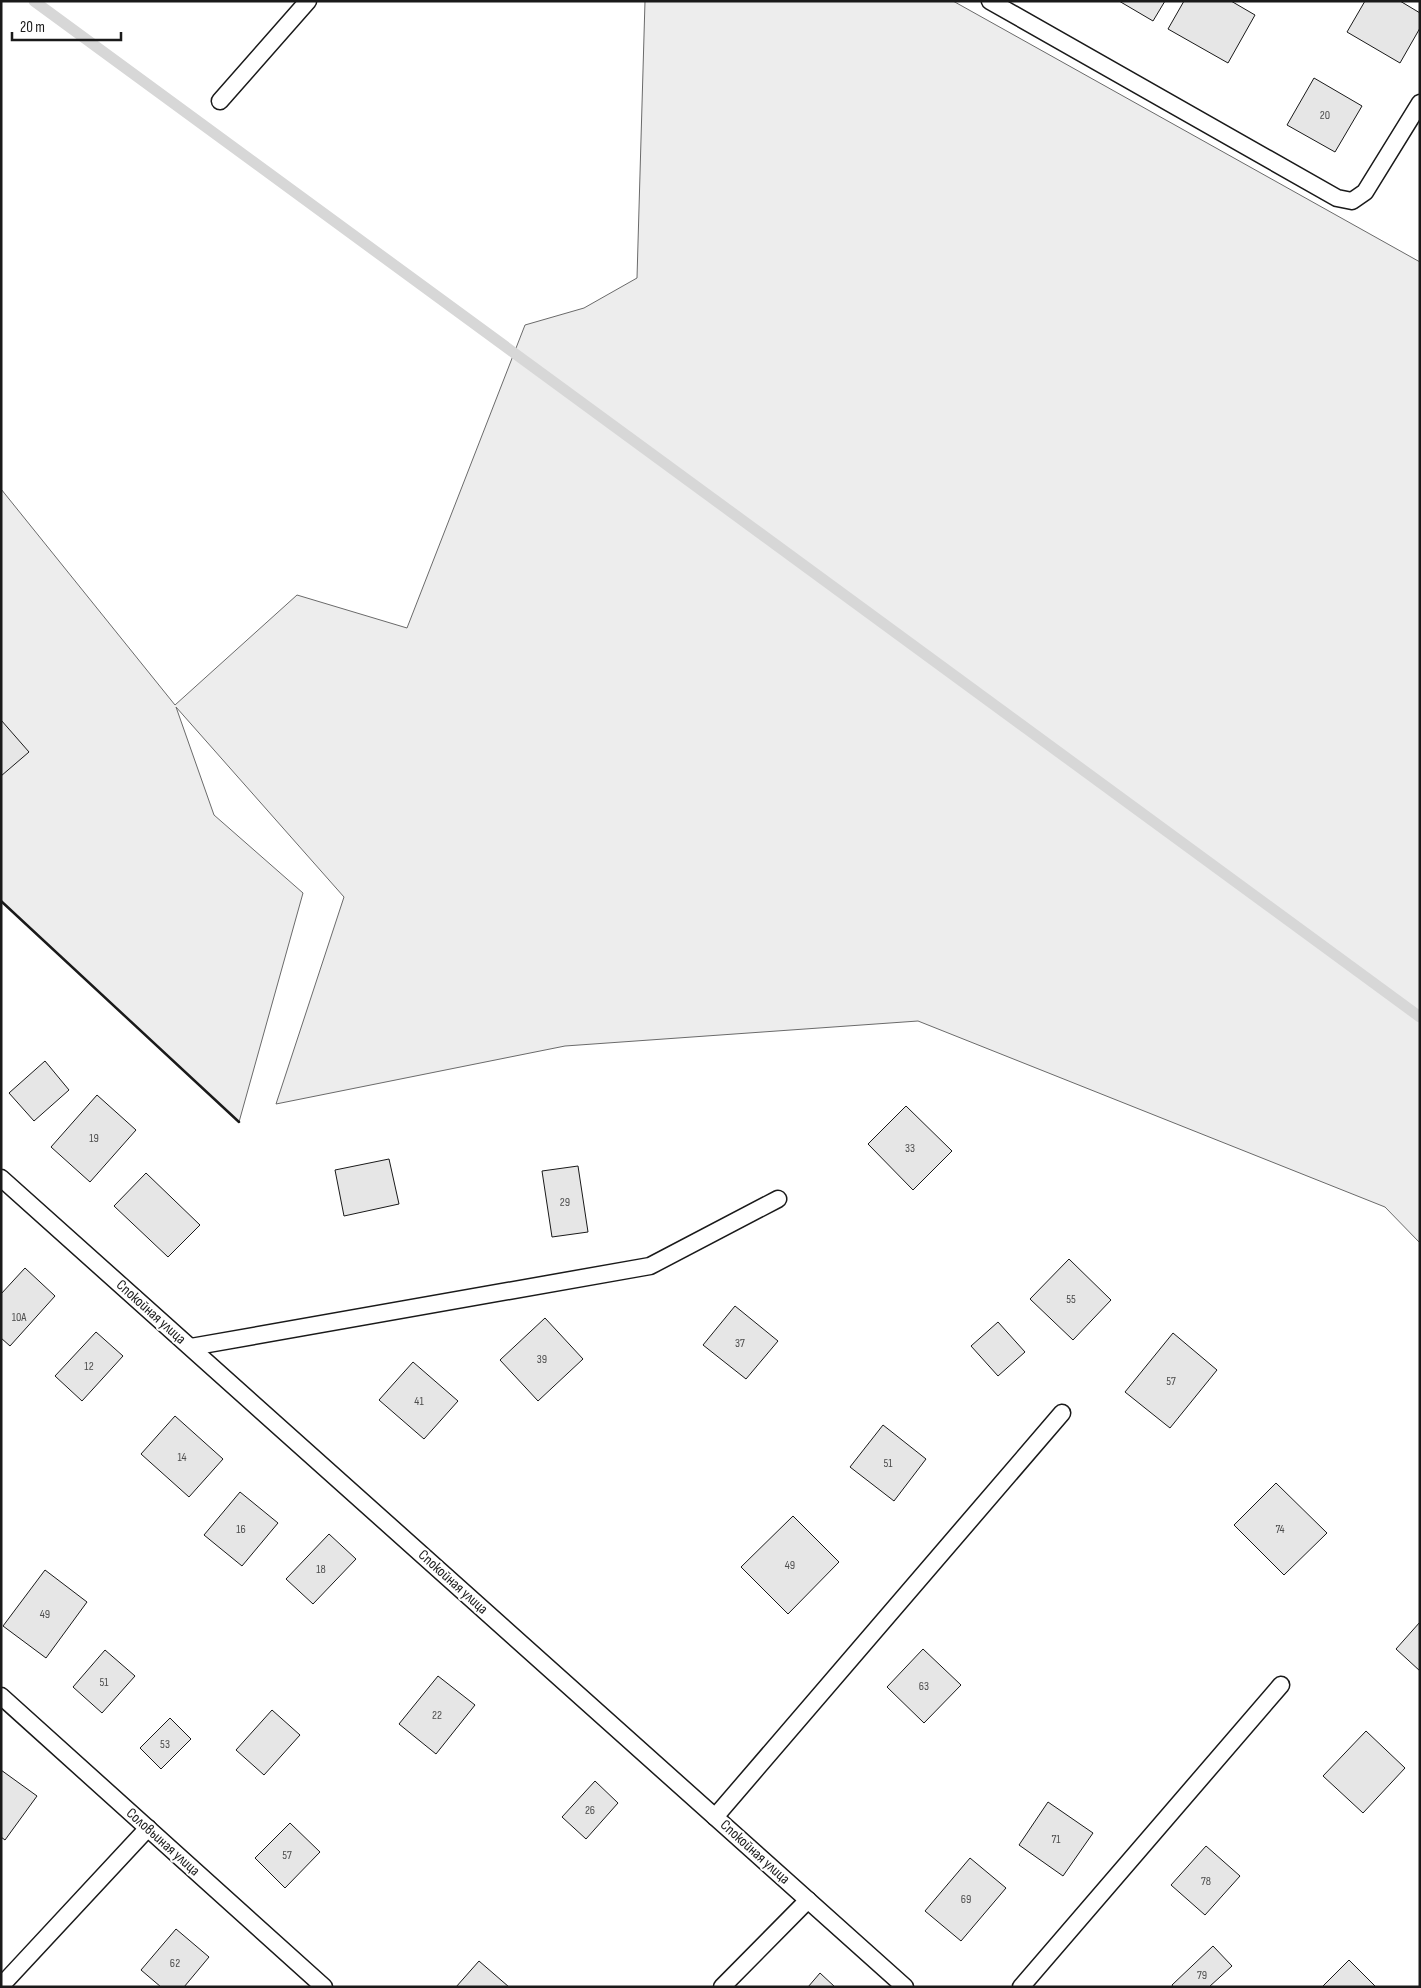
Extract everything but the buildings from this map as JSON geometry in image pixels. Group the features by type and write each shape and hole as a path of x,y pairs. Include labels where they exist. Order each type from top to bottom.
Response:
{"lane":[{"path":"220,101 308,1"},
{"path":"990,1 1337,198 1352,201 1365,192 1420,103"},
{"name":"Спокойная улица","path":"1,1178 905,1987"},
{"path":"191,1347 650,1266 778,1199"},
{"path":"715,1817 1062,1413"},
{"path":"1021,1987 1281,1685"},
{"name":"Соловьиная улица","path":"1,1696 324,1987"},
{"path":"1,1986 148,1828"},
{"path":"722,1987 808,1900"}],"shaded area":[{"path":"645,1 953,1 1420,262 1420,1243 1385,1207 918,1021 565,1046 276,1104 344,897 176,707 214,815 303,893 239,1122 1,901 1,489 175,705 297,595 407,628 525,325 584,308 637,278"}],"waterway":[{"path":"34,1 1420,1017"}],"wall":[{"path":"1,901 239,1122"}]}
